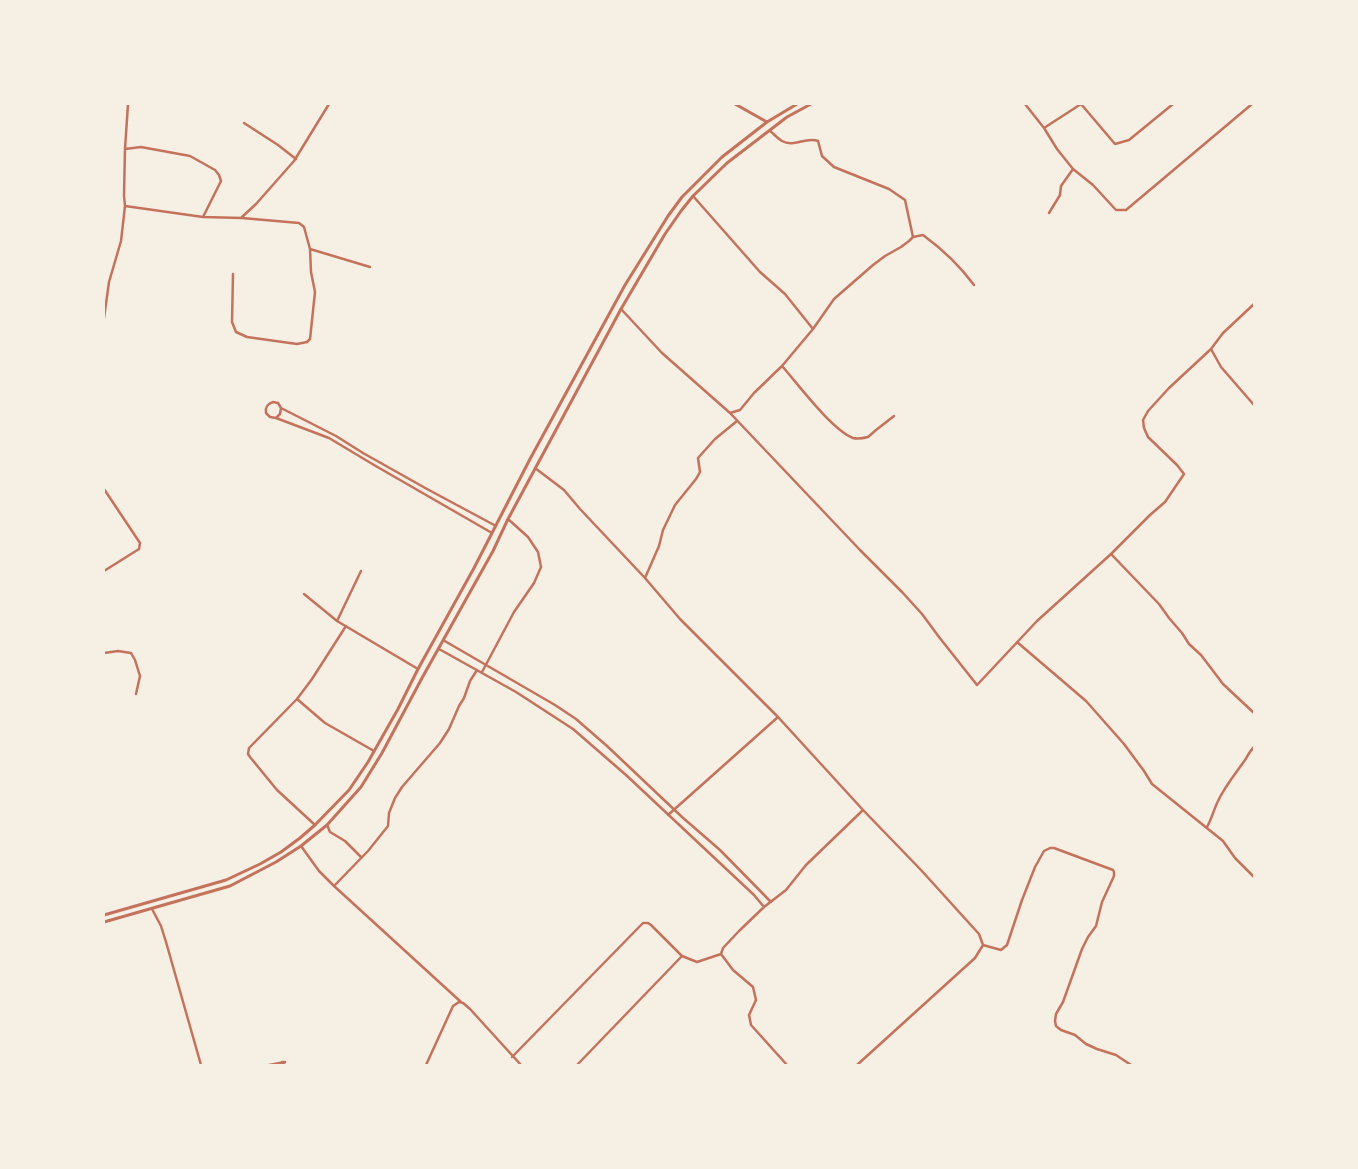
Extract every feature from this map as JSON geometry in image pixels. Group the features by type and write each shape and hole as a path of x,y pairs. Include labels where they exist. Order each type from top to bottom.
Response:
{"street":[{"path":"104,318 109,282 121,241 125,206 125,149 128,104"},
{"path":"242,218 296,159 329,104"},
{"path":"735,104 767,122"},
{"path":"104,915 226,880 281,852 315,825 349,790 368,762 398,709 493,533 530,459 625,285 668,216 682,196 722,157 767,122 797,104"},
{"path":"104,922 230,886 276,862 301,846 326,825 361,787 382,753 493,551 508,519 621,309 665,234 693,196 727,163 787,117 811,104"},
{"path":"1025,104 1074,169 1093,184 1116,210 1126,210 1252,104"},
{"path":"1044,128 1081,104 1114,144 1129,140 1173,104"},
{"path":"244,123 296,159"},
{"path":"730,413 740,410 754,393 782,366 834,299 873,265 909,242 913,236 905,200 900,195 890,188 834,167 822,156 818,141 813,139 788,144 781,141 769,130"},
{"path":"125,149 141,147 190,156 215,170 220,175 221,181 203,217"},
{"path":"1049,213 1060,195 1061,186 1074,169"},
{"path":"693,196 760,272 785,294 812,329"},
{"path":"125,206 203,217 299,223 304,227 310,249 311,272 315,292 310,339 305,344 297,344 247,337 236,332 232,322 233,274"},
{"path":"913,236 923,236 933,242 964,270 974,285"},
{"path":"310,249 370,267"},
{"path":"621,309 662,352 730,413 902,592 922,614 977,685 1037,621 1166,502 1184,474 1148,437 1143,420 1148,411 1169,388 1211,349 1224,333 1254,304"},
{"path":"1211,349 1221,367 1254,405"},
{"path":"782,366 826,416 838,428 854,438 868,437 894,416"},
{"path":"493,533 407,484 350,448 336,436 281,408 276,402 268,404 266,407 266,413 270,417 329,438 350,448 496,526"},
{"path":"276,418 280,414 281,408"},
{"path":"646,578 659,546 663,530 675,505 700,472 698,458 715,439 737,421"},
{"path":"535,468 564,490 646,578 680,619 778,716 862,810 980,934 983,945 975,958 857,1065"},
{"path":"407,484 410,480"},
{"path":"104,489 140,542 139,549 104,571"},
{"path":"482,672 487,666 514,612 534,583 541,566 538,552 528,537 508,519"},
{"path":"1111,554 1159,604 1182,633 1188,644 1201,656 1224,684 1254,713"},
{"path":"474,568 481,572"},
{"path":"337,621 361,572"},
{"path":"304,594 337,621 418,669"},
{"path":"315,825 277,790 248,754 249,748 297,699 346,626"},
{"path":"443,640 576,719 720,850 771,902"},
{"path":"1017,642 1086,701 1124,744 1152,784 1223,841 1235,858 1254,877"},
{"path":"439,649 516,692 574,729 626,775 754,895 764,907"},
{"path":"104,653 118,651 131,653 140,676 136,694"},
{"path":"334,886 368,852 388,826 395,798 402,787 440,743 449,729 470,681 477,670"},
{"path":"297,699 325,723 374,751"},
{"path":"668,815 778,716"},
{"path":"1207,827 1218,800 1235,772 1254,747"},
{"path":"721,954 723,948 764,907 786,890 806,865 862,810"},
{"path":"326,825 330,832 345,840 362,857"},
{"path":"301,846 319,871 334,886 470,1010 521,1065"},
{"path":"983,945 1001,950 1007,945 1026,887 1040,857 1046,850 1054,848 1113,870 1114,876 1102,902 1096,926 1084,944 1054,1021 1061,1030 1075,1035 1086,1044 1116,1055 1131,1065"},
{"path":"152,909 161,926 201,1065"},
{"path":"512,1057 643,924 648,923 651,925 682,956 697,962 721,954"},
{"path":"721,954 732,970 753,987 756,1000 749,1015 751,1025 787,1065"},
{"path":"577,1065 682,956"},
{"path":"426,1065 453,1006 461,1002"},
{"path":"269,1065 281,1062 285,1062 282,1062 285,1065"}]}
